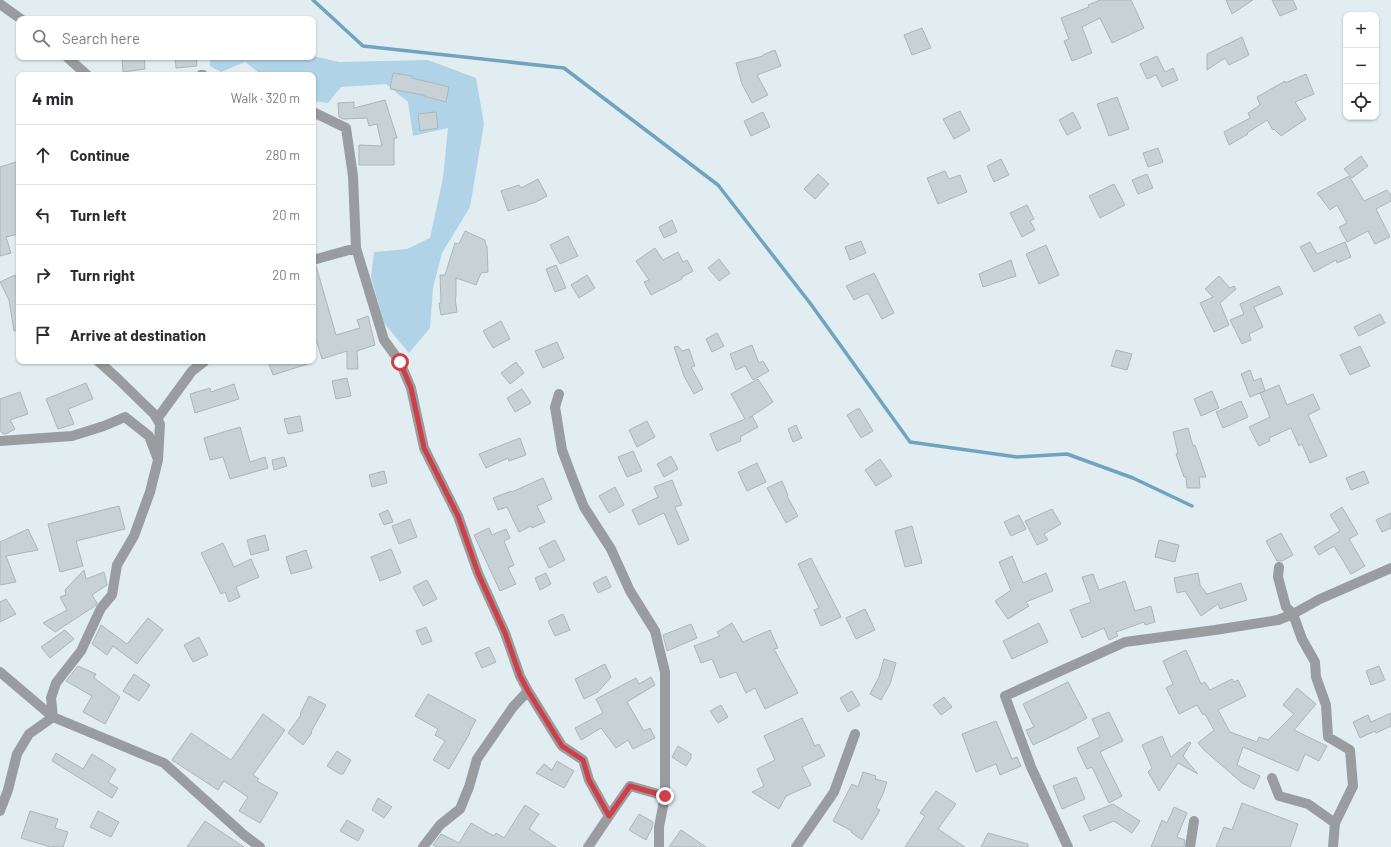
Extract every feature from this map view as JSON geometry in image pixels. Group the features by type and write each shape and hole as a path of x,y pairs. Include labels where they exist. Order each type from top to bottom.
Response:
{"street":[{"path":"0,4 17,16"},
{"path":"70,60 84,72"},
{"path":"316,113 346,128 353,176 356,248 384,340 400,362 411,388 424,448 458,516 478,573 505,633 520,676 562,746 583,760 589,780 609,816"},
{"path":"316,259 356,248"},
{"path":"53,717 51,698 56,683 81,650 101,608 112,595 118,565 134,536 150,492 158,460 160,424 154,414 118,378 102,364"},
{"path":"157,419 192,371 200,364"},
{"path":"559,394 555,407 562,450 584,507 611,549 630,591 655,631 665,672 665,796 660,827 659,847"},
{"path":"0,441 72,436 104,426 125,417 149,436 158,460"},
{"path":"1279,567 1278,577 1286,608 1293,614 1302,639 1315,662 1316,677 1326,705 1328,737 1350,750 1353,786 1334,822 1333,847"},
{"path":"1068,847 1031,767 1005,696 1125,642 1278,620 1293,614 1320,599 1391,568"},
{"path":"0,672 53,717 164,763 244,835 260,847"},
{"path":"423,847 440,825 460,809 469,788 476,759 513,707 528,691"},
{"path":"0,811 8,790 17,754 29,734 53,717"},
{"path":"796,847 834,792 855,734"},
{"path":"1272,778 1279,796 1308,804 1334,822"},
{"path":"588,847 630,786 665,796"},
{"path":"1190,847 1194,821"}],"shaded area":[{"path":"316,57 339,62 428,60 476,78 484,124 470,207 442,253 433,288 430,328 409,353 384,323 371,277 374,252 407,249 430,238 443,178 448,128 413,136 408,102 386,84 341,87 328,103 316,101 316,72 258,72 245,62 221,72 210,66 210,60 316,60"}],"building":[{"path":"1100,0 1131,0 1144,28 1112,43 1100,18 1082,27 1092,53 1072,61 1064,41 1069,39 1061,18 1089,7 1088,5"},
{"path":"1226,0 1253,0 1232,14"},
{"path":"1272,0 1293,0 1297,9 1280,16"},
{"path":"922,28 931,48 912,55 904,35"},
{"path":"1242,37 1249,55 1229,65 1225,58 1207,70 1207,54"},
{"path":"775,50 781,66 757,75 768,95 752,103 742,84 736,63 763,56"},
{"path":"1157,56 1165,72 1173,68 1178,80 1162,87 1156,75 1147,79 1140,64"},
{"path":"122,60 144,60 145,69 123,72"},
{"path":"175,60 196,60 197,66 176,68"},
{"path":"393,73 412,76 412,78 449,87 446,102 424,95 390,89"},
{"path":"1306,74 1314,94 1295,102 1306,119 1281,136 1274,129 1273,130 1267,120 1247,133 1248,134 1229,145 1224,132 1250,118 1248,113 1260,105 1257,97 1285,81 1285,83"},
{"path":"1117,97 1129,129 1109,136 1097,104"},
{"path":"385,100 397,138 394,138 394,165 359,165 359,145 382,146 377,124 369,126 367,118 343,119 339,117 338,103 354,102 354,108"},
{"path":"960,111 970,130 954,139 943,119"},
{"path":"436,112 438,128 420,131 418,114"},
{"path":"763,112 770,127 751,136 744,121"},
{"path":"1073,112 1081,128 1067,135 1059,120"},
{"path":"1158,148 1163,162 1148,167 1143,153"},
{"path":"1361,156 1368,166 1352,178 1344,169"},
{"path":"1001,159 1009,175 994,182 987,166"},
{"path":"16,162 16,235 6,237 11,253 0,256 0,167"},
{"path":"945,171 949,179 960,175 967,192 938,204 927,178"},
{"path":"818,174 829,184 815,199 804,189"},
{"path":"1147,174 1153,188 1138,194 1132,180"},
{"path":"1349,176 1364,201 1387,190 1391,195 1391,201 1376,209 1390,237 1375,244 1368,231 1347,242 1339,227 1347,223 1337,205 1330,210 1317,193"},
{"path":"538,179 547,196 536,202 508,211 501,191 519,185 521,188"},
{"path":"1114,184 1125,205 1100,218 1089,196"},
{"path":"1027,205 1034,219 1030,221 1035,230 1022,237 1010,213"},
{"path":"672,220 677,232 664,238 659,227"},
{"path":"465,231 485,240 487,246 488,272 481,273 476,285 456,278 455,297 457,312 441,315 439,303 441,303 440,275 445,275 455,243 459,244"},
{"path":"568,236 578,256 560,264 550,245"},
{"path":"861,241 866,253 850,260 845,247"},
{"path":"1310,242 1317,254 1345,242 1351,257 1337,263 1336,260 1314,272 1300,247"},
{"path":"1046,245 1059,275 1039,284 1026,254"},
{"path":"655,248 663,260 678,252 683,262 687,260 693,271 682,277 682,279 651,295 644,282 649,280 636,261"},
{"path":"719,259 730,273 719,281 708,268"},
{"path":"1011,260 1016,276 983,287 979,274"},
{"path":"556,265 566,288 555,292 546,269"},
{"path":"316,266 336,335 360,328 357,320 368,316 375,345 357,351 358,369 347,369 347,351 322,359 316,339"},
{"path":"874,273 894,313 882,319 868,293 854,300 846,286"},
{"path":"15,275 16,277 16,331 14,331 9,300 0,282"},
{"path":"587,275 595,288 579,298 571,285"},
{"path":"1219,276 1230,288 1234,286 1236,289 1220,303 1229,325 1214,332 1200,303 1213,297 1205,289"},
{"path":"1279,286 1283,294 1254,307 1263,327 1249,334 1251,340 1242,344 1230,320 1244,314 1240,304"},
{"path":"1380,314 1385,323 1359,336 1354,327"},
{"path":"501,321 510,339 493,348 483,331"},
{"path":"717,333 724,346 712,352 706,339"},
{"path":"557,342 564,358 543,368 535,351"},
{"path":"752,345 759,363 763,361 769,371 753,380 745,366 736,370 730,354"},
{"path":"678,346 682,351 689,349 695,366 691,367 703,389 694,394 684,376 674,347"},
{"path":"1360,346 1370,366 1350,375 1340,355"},
{"path":"1116,350 1132,354 1127,370 1111,366"},
{"path":"516,362 524,373 510,384 501,373"},
{"path":"269,364 308,364 273,375"},
{"path":"1250,370 1254,381 1261,378 1265,391 1250,397 1241,374"},
{"path":"347,378 351,396 336,399 332,381"},
{"path":"758,379 773,402 752,416 758,427 740,437 741,441 717,451 710,434 745,419 731,394"},
{"path":"86,383 93,399 68,409 74,424 58,429 46,399"},
{"path":"234,384 239,399 195,413 190,394 210,388 211,392"},
{"path":"1279,385 1287,405 1313,394 1320,409 1308,415 1327,456 1310,463 1302,444 1299,446 1291,428 1269,438 1270,441 1259,446 1249,427 1270,417 1260,393"},
{"path":"522,389 531,403 515,412 507,398"},
{"path":"1212,391 1219,408 1201,416 1194,399"},
{"path":"20,392 28,414 10,420 15,429 3,434 0,430 0,399"},
{"path":"1241,401 1248,417 1223,428 1216,412"},
{"path":"859,408 873,431 861,438 847,415"},
{"path":"300,416 303,431 288,434 284,419"},
{"path":"647,421 655,437 637,447 629,430"},
{"path":"796,425 802,438 793,442 788,429"},
{"path":"240,427 250,462 265,457 268,468 230,479 223,457 210,460 204,438"},
{"path":"1188,428 1193,446 1195,445 1206,477 1199,477 1200,488 1187,488 1186,477 1184,477 1176,454 1178,453 1173,432"},
{"path":"520,438 526,455 509,461 508,458 486,468 479,454"},
{"path":"633,451 642,471 627,477 618,457"},
{"path":"671,456 678,469 664,477 657,464"},
{"path":"284,457 287,466 274,470 272,460"},
{"path":"880,459 892,476 876,486 865,470"},
{"path":"757,463 766,482 747,491 738,472"},
{"path":"384,471 387,483 372,487 369,475"},
{"path":"1364,471 1369,483 1351,490 1346,478"},
{"path":"543,478 552,499 537,506 545,522 532,528 531,526 519,532 507,507 498,510 493,498 511,491 512,492"},
{"path":"672,480 682,505 675,507 689,540 678,545 664,513 639,525 632,510 658,497 654,487"},
{"path":"782,481 788,495 787,496 798,516 786,523 767,488"},
{"path":"615,487 624,505 609,513 599,496"},
{"path":"119,506 125,529 76,541 83,566 60,572 48,524"},
{"path":"1342,507 1358,534 1349,539 1365,566 1351,574 1334,546 1319,555 1314,547 1340,531 1330,515"},
{"path":"1052,509 1061,524 1044,534 1048,540 1037,545 1025,521"},
{"path":"388,510 393,522 384,525 379,514"},
{"path":"1391,513 1391,528 1382,532 1376,520"},
{"path":"1019,515 1026,529 1011,536 1004,522"},
{"path":"410,519 417,537 399,544 392,526"},
{"path":"912,526 922,563 905,567 895,531"},
{"path":"489,528 492,535 506,529 510,538 504,541 514,565 508,568 516,584 500,591 474,535"},
{"path":"28,529 38,550 6,556 16,582 0,585 0,542"},
{"path":"1281,533 1293,555 1282,561 1277,561 1266,541"},
{"path":"265,535 269,550 251,555 247,540"},
{"path":"555,540 565,560 549,568 539,548"},
{"path":"1159,540 1179,545 1175,562 1155,557"},
{"path":"223,543 234,567 251,559 259,577 236,587 240,597 229,602 225,592 221,594 201,553"},
{"path":"391,549 401,573 380,581 371,557"},
{"path":"306,550 312,568 291,574 286,557"},
{"path":"1012,556 1023,583 1046,573 1053,591 1026,602 1029,606 1008,619 995,601 1011,590 999,562"},
{"path":"811,558 841,617 821,626 814,610 819,608 798,564"},
{"path":"84,570 86,579 104,572 107,585 92,595 97,603 95,606 55,632 43,623 67,610 60,597 66,595 65,590"},
{"path":"546,573 551,584 540,590 535,578"},
{"path":"1198,573 1200,585 1207,594 1241,583 1247,600 1220,609 1218,604 1201,616 1185,591 1177,593 1174,578"},
{"path":"1093,574 1099,590 1125,581 1135,611 1151,606 1155,622 1145,625 1144,622 1116,632 1118,636 1109,640 1104,628 1082,638 1070,610 1091,602 1082,577"},
{"path":"606,576 611,587 598,593 593,583"},
{"path":"427,580 437,599 423,606 413,587"},
{"path":"6,599 16,614 0,622 0,602"},
{"path":"865,609 875,630 856,639 846,618"},
{"path":"563,614 570,630 555,636 548,621"},
{"path":"148,618 163,630 137,664 113,646 107,655 92,644 101,625 127,644"},
{"path":"732,623 743,642 770,630 778,648 774,649 798,693 765,709 755,688 746,693 736,672 720,678 712,659 701,663 694,646 720,636 717,632"},
{"path":"1039,623 1048,642 1012,659 1003,641"},
{"path":"691,624 697,638 667,651 663,635"},
{"path":"426,627 432,641 422,645 416,631"},
{"path":"65,630 74,639 50,658 41,647"},
{"path":"199,637 208,655 193,662 184,645"},
{"path":"489,647 496,662 482,668 475,653"},
{"path":"1186,650 1201,684 1205,682 1210,690 1232,679 1234,682 1238,680 1246,696 1218,710 1230,732 1257,742 1259,737 1268,740 1294,714 1283,705 1297,688 1316,704 1294,730 1327,746 1319,761 1305,754 1298,771 1243,747 1237,765 1260,776 1254,789 1242,783 1198,743 1214,730 1205,714 1203,715 1197,705 1179,714 1166,688 1173,684 1163,661"},
{"path":"884,659 896,663 890,684 881,700 870,694 879,677"},
{"path":"605,664 611,677 598,692 584,699 575,679"},
{"path":"78,666 96,674 94,678 120,697 105,724 83,712 92,696 66,681"},
{"path":"1379,666 1385,680 1371,685 1366,671"},
{"path":"134,674 150,685 139,701 123,691"},
{"path":"651,677 655,685 627,702 644,731 650,728 655,738 633,749 628,740 616,748 601,728 581,740 575,728 603,713 596,699 636,678 639,684"},
{"path":"1068,682 1087,718 1033,745 1026,730 1034,727 1023,704"},
{"path":"852,691 860,705 848,712 840,698"},
{"path":"428,694 476,720 449,769 433,760 445,741 435,735 438,729 415,716"},
{"path":"309,696 326,705 311,732 312,733 303,745 288,733 301,715 300,714"},
{"path":"944,697 952,707 941,715 933,705"},
{"path":"721,705 728,717 718,723 710,711"},
{"path":"1109,712 1123,741 1100,752 1122,796 1109,803 1092,767 1087,769 1077,748 1100,737 1092,719"},
{"path":"1391,713 1391,726 1360,738 1353,722 1368,715 1371,722"},
{"path":"263,714 285,730 253,775 259,779 257,781 278,793 260,823 239,811 248,797 224,781 218,790 172,760 191,733 231,760"},
{"path":"802,718 815,746 819,744 825,756 802,767 811,785 786,796 779,809 752,792 764,786 757,769 775,760 764,736"},
{"path":"996,721 1012,759 1017,757 1021,766 1000,775 996,764 976,772 962,734"},
{"path":"1162,736 1171,757 1189,742 1191,743 1183,756 1198,774 1178,763 1159,791 1148,772 1152,768 1142,745"},
{"path":"678,746 691,754 691,758 686,766 672,757"},
{"path":"337,751 351,760 343,774 340,774 327,766"},
{"path":"56,753 83,769 92,754 116,769 108,782 118,788 112,798 52,761"},
{"path":"557,761 574,771 564,788 536,773 544,764 552,770"},
{"path":"863,772 876,776 875,779 887,782 876,808 880,810 862,840 851,832 852,831 833,821 852,784 858,787"},
{"path":"1076,777 1085,799 1062,809 1053,786"},
{"path":"936,791 956,804 938,829 965,847 905,847 925,816 920,813"},
{"path":"378,798 392,807 384,818 372,810"},
{"path":"1242,803 1298,824 1290,847 1216,847 1224,827 1232,830"},
{"path":"1113,804 1140,821 1132,833 1114,821 1090,831 1083,816"},
{"path":"525,805 539,814 529,829 556,847 437,847 433,845 441,834 459,843 471,823 494,836 496,833 504,838"},
{"path":"1174,807 1187,813 1177,837 1185,840 1184,847 1151,847 1162,820 1167,823"},
{"path":"30,811 58,819 55,828 68,832 63,847 50,847 21,838"},
{"path":"98,811 119,822 111,837 90,827"},
{"path":"639,814 653,822 652,828 646,840 629,830"},
{"path":"347,820 364,830 358,841 340,831"},
{"path":"205,821 244,847 187,847"},
{"path":"681,830 706,847 669,847"},
{"path":"988,833 1028,844 1028,847 981,847"}],"waterway":[{"path":"313,0 363,46 564,68 718,185 810,303 910,442 1017,457 1067,454 1133,478 1192,506"}],"route":[{"path":"400,362 411,388 424,448 458,516 478,573 505,633 520,676 528,691 562,746 583,760 589,780 609,816 630,786 665,796"}]}
